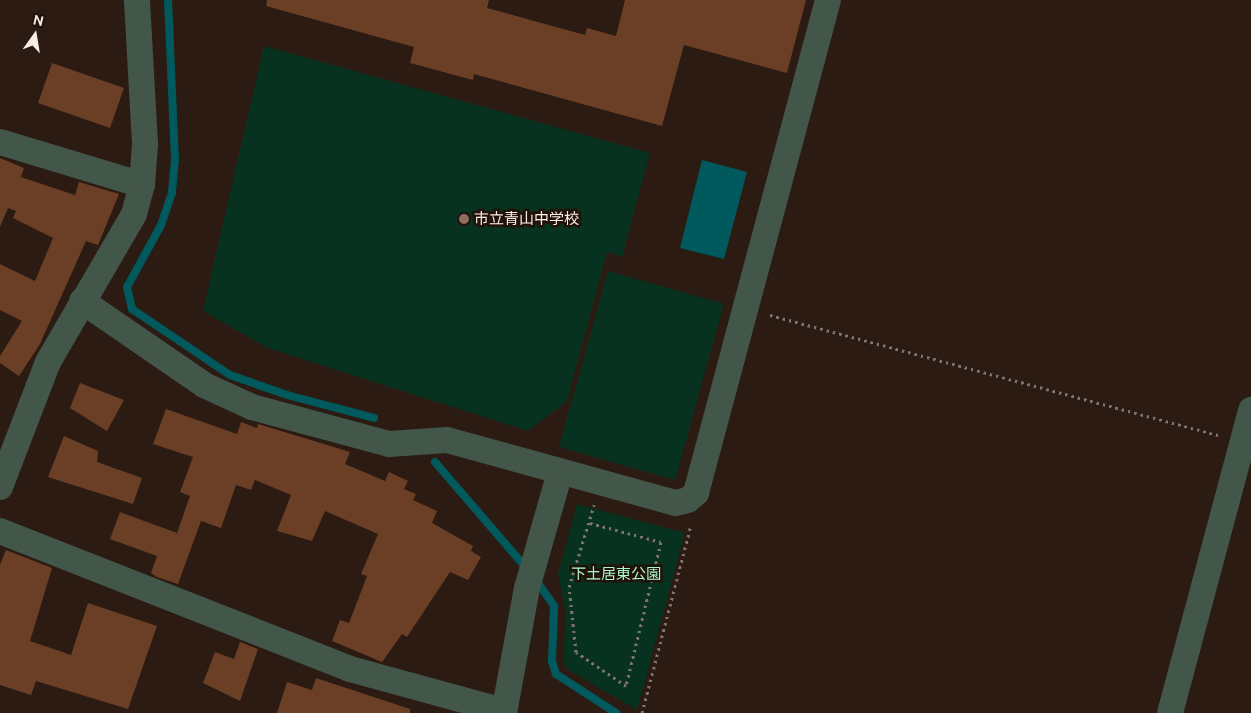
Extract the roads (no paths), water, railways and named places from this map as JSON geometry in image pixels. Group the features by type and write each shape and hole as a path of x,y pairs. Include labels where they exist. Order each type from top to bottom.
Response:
{"street":[{"path":"0,488 48,362 134,214 142,185 144,117 137,0"},
{"path":"82,301 204,385 252,407 389,444 446,440 675,503 688,500 696,493 743,308 828,0"},
{"path":"0,142 142,185"},
{"path":"1170,713 1251,410"},
{"path":"0,531 350,669 504,712 527,588 560,472"}],"water":[{"path":"702,160 747,172 724,259 680,248"}],"waterway":[{"path":"168,0 175,158 172,193 160,227 127,287 132,309 230,375 287,395 374,418"},
{"path":"435,462 527,569"},
{"path":"536,580 554,606 552,661 556,674 616,713"}],"place":[{"name":"市立青山中学校","path":"464,219"}],"park label":[{"name":"下土居東公園","path":"616,574"}]}
